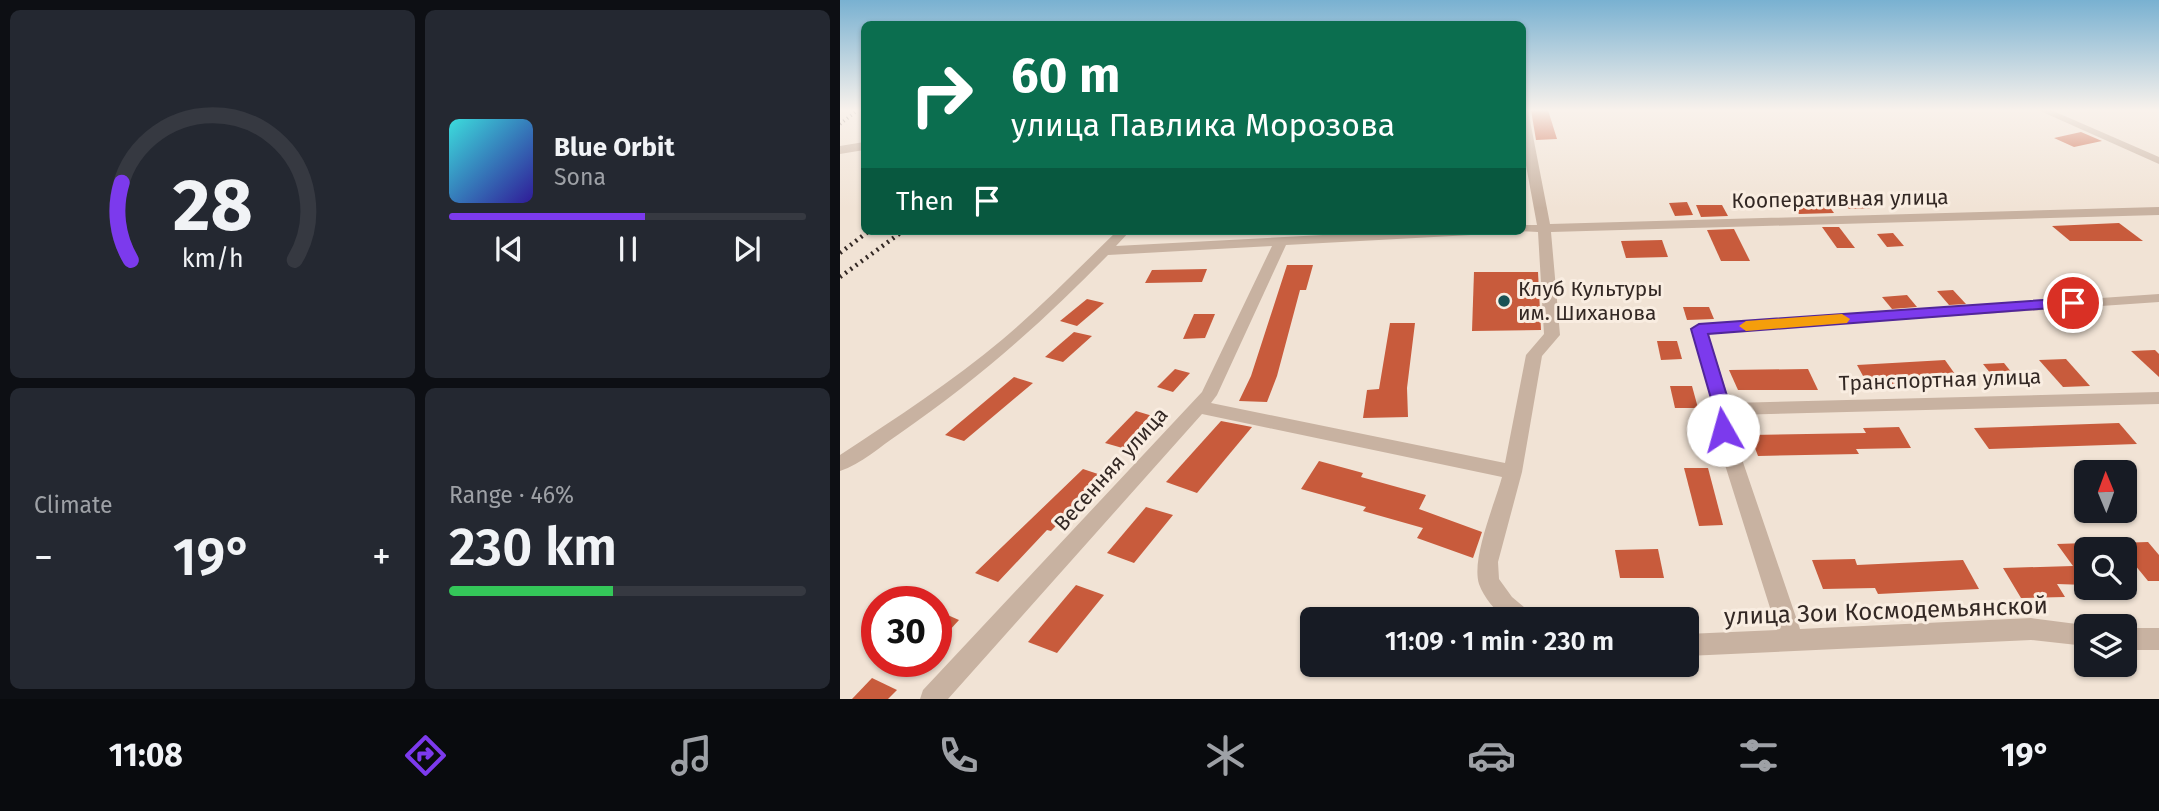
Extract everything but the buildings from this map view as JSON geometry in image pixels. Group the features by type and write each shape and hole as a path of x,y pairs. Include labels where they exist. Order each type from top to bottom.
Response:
{"street":[{"path":"1508,607 1489,582 1488,562 1513,472 1534,355 1552,335 1544,228 1527,143"},
{"path":"2117,143 2159,161"},
{"path":"840,150 861,146"},
{"name":"Кооперативная улица","path":"1526,229 2159,211"},
{"path":"840,464 955,386 996,354 1030,325 1120,235"},
{"path":"1104,251 1395,235"},
{"name":"Весенняя улица","path":"932,699 1209,395 1281,241"},
{"path":"1791,638 1723,430 1723,409 1699,329 2159,298"},
{"name":"Транспортная улица","path":"1723,409 2159,398"},
{"path":"1198,407 1513,472"},
{"name":"улица Зои Космодемьянской","path":"1699,644 2031,629 2074,634"},
{"path":"2137,639 2159,639"}],"railway":[{"path":"840,253 864,235"},
{"path":"840,277 898,235"}],"slow traffic":[{"path":"1746,326 1842,319"}],"place":[{"name":"Клуб Культуры им. Шиханова","path":"1504,301"}],"route":[{"path":"1723,430 1723,409 1699,329 2073,303"}]}
